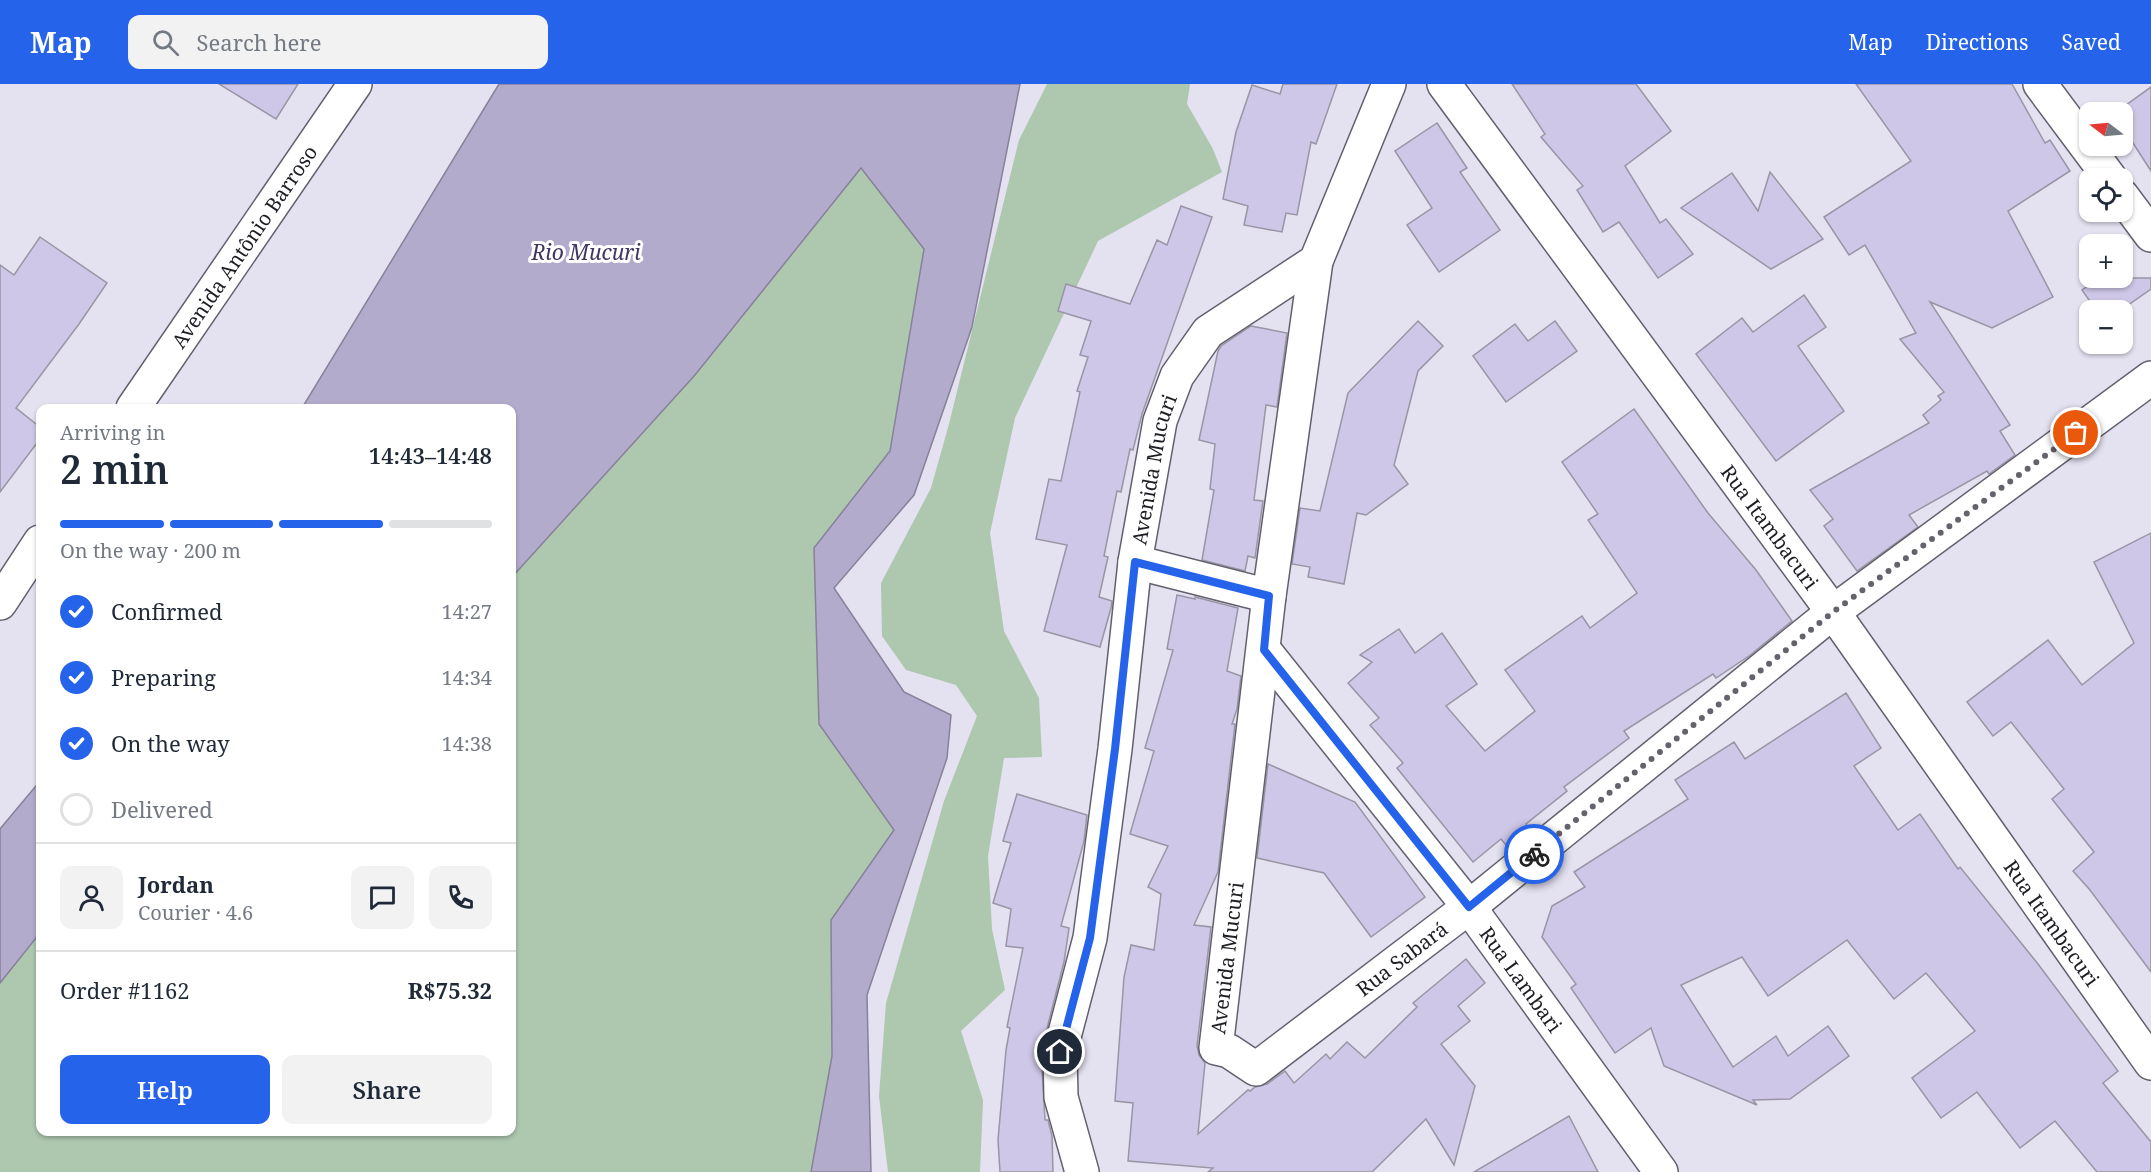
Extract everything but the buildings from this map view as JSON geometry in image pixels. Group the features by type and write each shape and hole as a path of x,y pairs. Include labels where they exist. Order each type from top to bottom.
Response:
{"street":[{"name":"Avenida Antônio Barroso","path":"136,404 355,84"},
{"name":"Avenida Mucuri","path":"1216,1048 1269,596 1316,261 1389,84"},
{"name":"Rua Itambacuri","path":"1444,84 1833,612 2151,1063"},
{"path":"2040,84 2103,168"},
{"path":"2133,211 2151,235"},
{"name":"Avenida Mucuri","path":"1082,1172 1061,1097 1060,1052 1090,938 1115,749 1135,562 1160,421 1177,376 1208,332 1316,261"},
{"name":"Rua Sabará","path":"1216,1048 1229,1051 1256,1070 1469,907 1833,612 2151,378"},
{"path":"0,603 36,548"},
{"path":"1135,562 1269,596"},
{"name":"Rua Lambari","path":"1264,650 1469,907 1661,1172"}],"green space":[{"path":"1047,84 1190,84 1187,104 1213,149 1222,172 1098,241 1015,418 990,533 1004,631 1039,698 1042,757 1004,758 988,856 992,929 1005,990 961,1031 983,1100 980,1172 888,1172 879,1096 886,1003 944,801 977,716 956,685 906,670 882,636 881,583 931,488 1019,140"},
{"path":"861,167 924,249 890,451 814,548 819,724 894,830 831,920 832,1056 811,1172 0,1172 0,983 36,938 36,1136 516,1136 516,573 695,375"}],"water":[{"name":"Rio Mucuri","path":"499,84 1020,84 972,327 914,495 834,588 904,692 951,715 947,758 867,995 871,1172 811,1172 832,1056 831,920 894,830 819,724 814,548 890,451 924,249 861,168 695,375 516,573 516,404 304,404"},
{"path":"36,786 36,938 0,983 0,829"}],"way so far":[{"path":"1534,854 1833,612 2076,433"}],"route":[{"path":"1060,1052 1090,938 1115,749 1135,562 1269,596 1264,650 1469,907 1534,854"}]}
